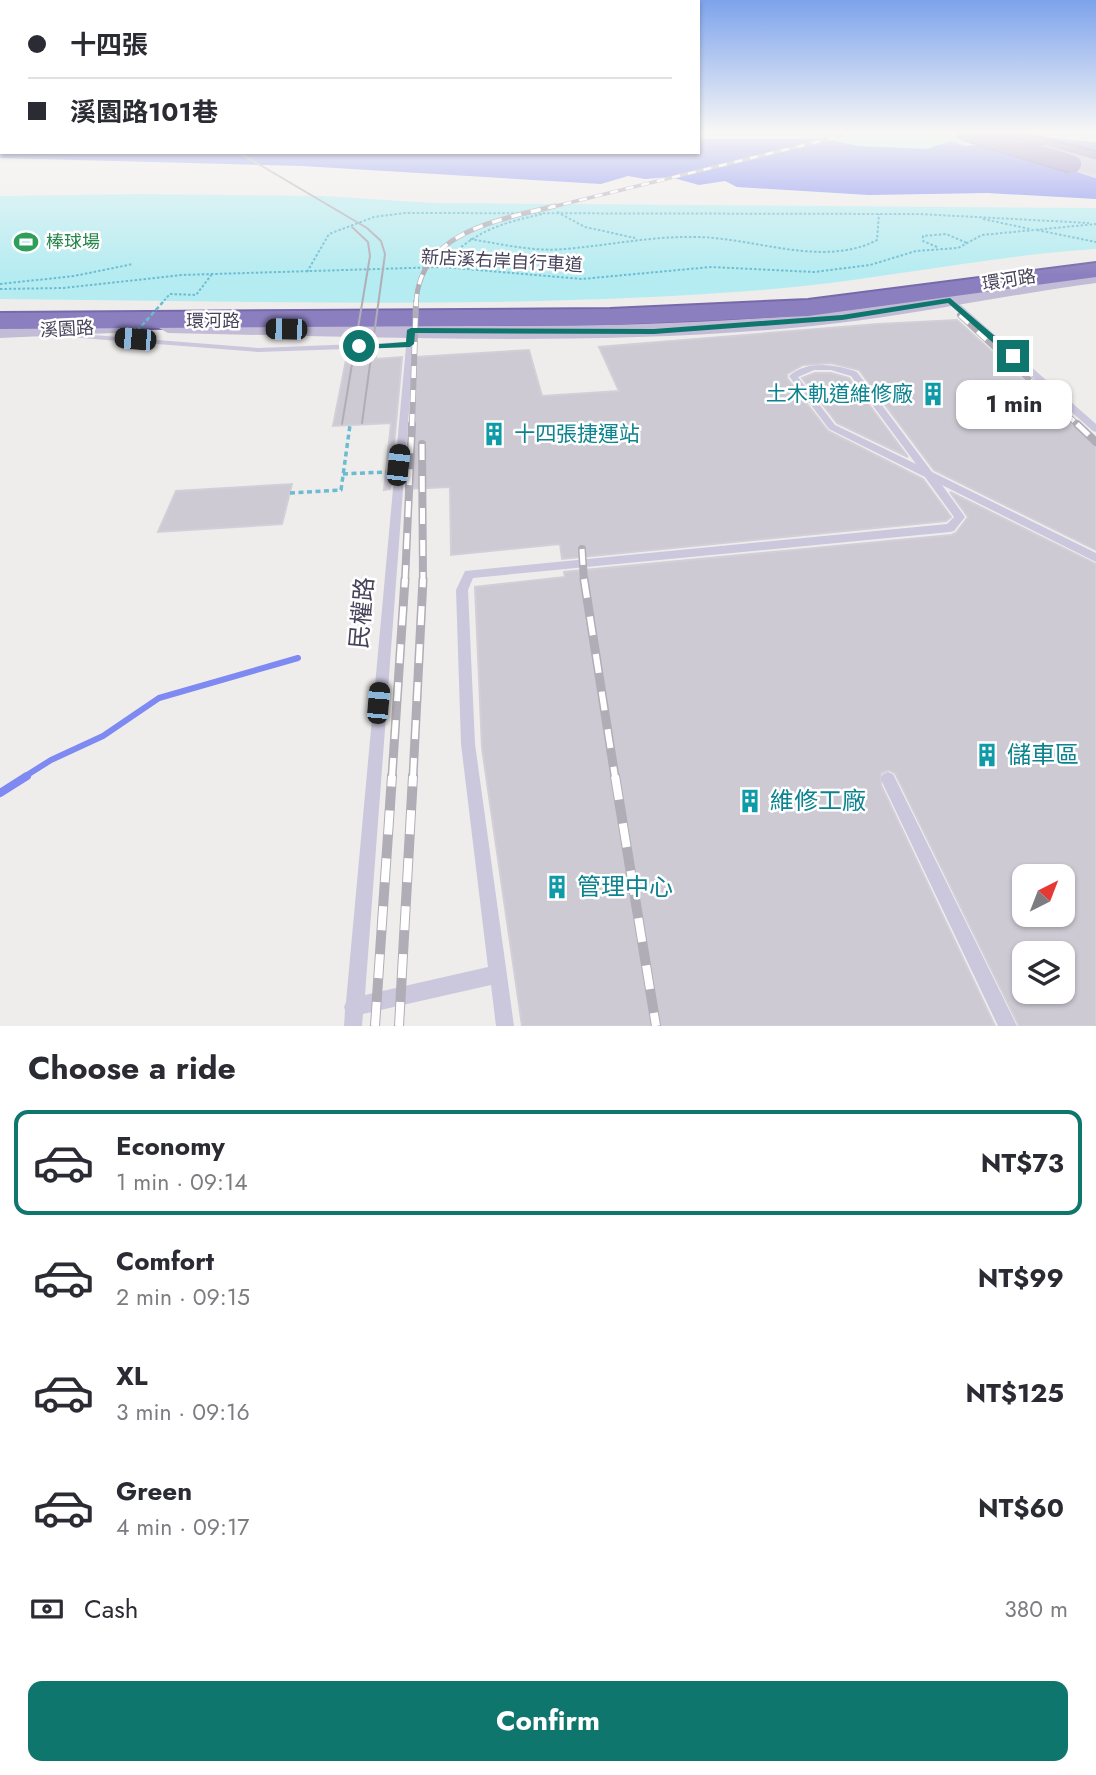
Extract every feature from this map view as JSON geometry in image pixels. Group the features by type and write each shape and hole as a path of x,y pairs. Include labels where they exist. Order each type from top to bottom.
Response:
{"highway":[{"path":"691,301 849,284 983,262 1096,251"},
{"name":"環河路","path":"1,323 608,306 842,293 1011,266 1096,259"},
{"name":"環河路","path":"1,323 610,317 808,308 1096,270"}],"street":[{"name":"溪園路","path":"1,323 410,337 456,330 654,331 842,317 1096,277"}],"lane":[{"path":"950,300 1096,429"},
{"path":"227,321 456,330"},
{"name":"民權路","path":"353,1026 410,337"},
{"path":"505,1026 468,744 462,590 469,575 950,528 960,517 935,484 927,473 919,462 903,440 895,429 854,374 843,368 799,370 793,376 832,427 906,463 918,468 929,474 1013,514 1096,558"},
{"path":"888,779 1008,1026"},
{"path":"353,1007 498,974"}],"path":[{"path":"307,272 328,234 374,218 439,211 879,214 974,216 1096,224"},
{"path":"443,267 449,256 470,239 518,220 557,212 585,227 636,238"},
{"path":"470,239 522,248 565,249 636,238 701,236 812,251 847,251 877,240 879,214"},
{"path":"974,216 1096,242"},
{"path":"916,251 923,241 923,236 939,233 960,238 967,243 982,235 1091,223"},
{"path":"923,241 940,248"},
{"name":"新店溪右岸自行車道","path":"0,289 83,286 212,274 443,267 582,279 711,267 814,272 870,265 916,251 958,248 967,243"},
{"path":"0,284 133,264"},
{"path":"83,286 84,273"},
{"path":"137,331 170,295 196,295 212,274"},
{"path":"290,493 341,490 350,425"},
{"path":"343,474 386,471"}],"shaded area":[{"path":"0,196 325,196 433,203 1096,208 1096,249 1012,257 804,286 667,296 381,303 0,299"}],"water":[{"path":"516,179 618,179 601,184"},
{"path":"677,179 1096,179 1096,199 987,193 869,195 737,187 725,181 699,185"}],"building":[{"path":"957,320 1096,445 1096,550 934,470 859,370 831,363 803,365 787,374 787,378 828,431 923,479 951,517 946,521 562,559 560,544 451,555 450,487 406,489 416,357 529,350 542,396 619,391 599,347"},
{"path":"376,353 376,359 402,357 390,489 384,490 391,423 333,426 347,355"},
{"path":"815,373 831,373 849,378 908,457 837,423 802,378"},
{"path":"292,484 282,524 158,532 176,491"},
{"path":"950,492 1096,564 1096,1026 1019,1026 895,773 889,770 881,773 881,785 995,1026 522,1026 482,748 475,587 565,577 564,572 956,533 968,517"}],"waterway":[{"path":"24,777 51,760 103,736 159,698 298,658"},
{"path":"0,793 27,776"}],"tram line":[{"path":"284,179 367,228 381,241 385,254 362,423"},
{"path":"342,424 370,256 368,242 352,227"}],"railway":[{"path":"548,208 666,179"},
{"path":"416,304 420,280 431,260 446,245 487,224 555,206"},
{"path":"412,426 416,302"},
{"path":"960,315 1079,426"},
{"path":"405,581 412,424"},
{"path":"1077,424 1096,442"},
{"path":"422,444 423,579"},
{"path":"582,549 584,581"},
{"path":"392,777 405,579"},
{"path":"413,777 423,579"},
{"path":"584,579 615,777"},
{"path":"375,1026 392,776"},
{"path":"399,1026 413,776"},
{"path":"615,776 656,1026"}],"place":[{"name":"棒球場","path":"26,242"},
{"name":"土木軌道維修廠","path":"933,394"},
{"name":"十四張捷運站","path":"494,434"},
{"name":"儲車區","path":"987,755"},
{"name":"維修工廠","path":"750,801"},
{"name":"管理中心","path":"557,887"}],"route":[{"path":"359,346 410,344 411,330 654,331 842,317 950,300 1013,356"}]}
